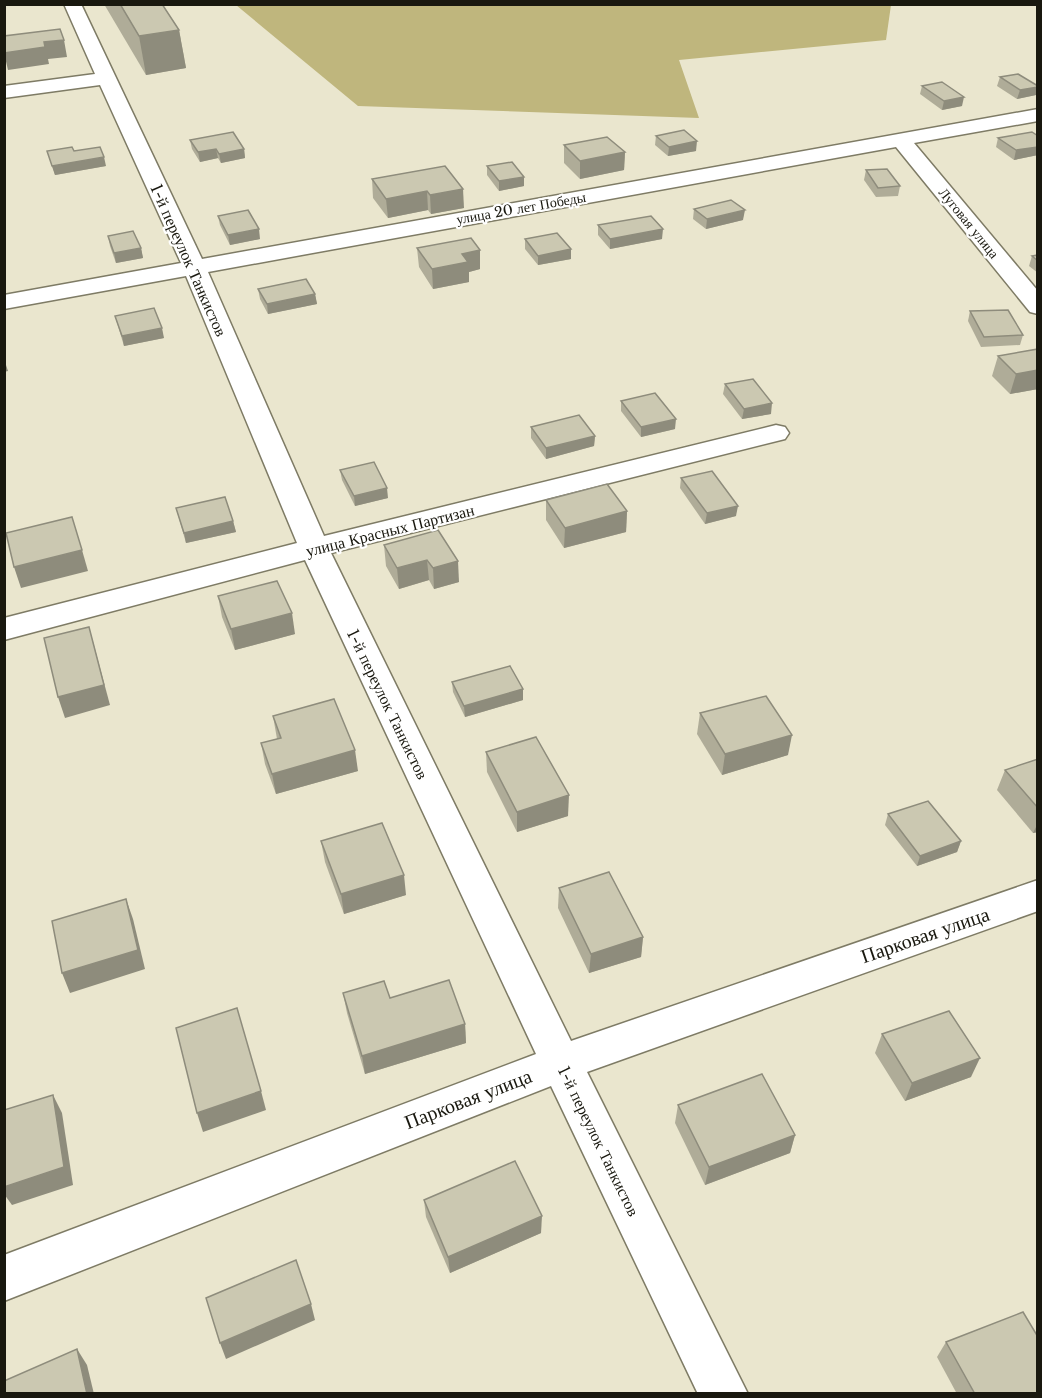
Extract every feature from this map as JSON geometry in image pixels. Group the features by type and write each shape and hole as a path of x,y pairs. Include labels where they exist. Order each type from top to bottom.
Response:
{"street":[{"name":"1-й переулок Танкистов","path":"72,4 194,267 314,548 561,1063 724,1394"},
{"path":"4,92 107,78"},
{"name":"улица 20 лет Победы","path":"4,302 1038,115"},
{"name":"Луговая улица","path":"900,139 1038,307"},
{"name":"улица Красных Партизан","path":"4,629 314,548 776,433"},
{"name":"Парковая улица","path":"4,1278 561,1063 1038,895"}],"shaded area":[{"path":"236,5 891,5 886,40 679,60 699,118 358,106"}],"building":[{"path":"120,4 162,4 179,30 139,36"},
{"path":"60,29 64,40 44,42 45,47 4,53 4,36"},
{"path":"1018,74 1038,87 1020,90 1000,77"},
{"path":"942,82 964,97 944,101 922,86"},
{"path":"684,130 697,141 669,147 656,136"},
{"path":"233,132 244,149 219,154 216,149 198,152 190,140"},
{"path":"1032,132 1038,136 1038,147 1016,150 998,138"},
{"path":"607,137 625,152 580,161 564,145"},
{"path":"72,147 74,151 100,147 104,157 52,166 47,151"},
{"path":"512,162 524,177 499,181 487,166"},
{"path":"445,166 463,189 430,195 427,191 386,199 372,179"},
{"path":"887,169 900,186 878,188 866,170"},
{"path":"731,200 745,210 707,219 694,209"},
{"path":"248,210 259,229 228,235 218,216"},
{"path":"651,216 663,229 610,239 598,225"},
{"path":"133,231 141,248 114,253 108,236"},
{"path":"557,233 571,249 538,256 525,239"},
{"path":"471,238 480,250 462,254 468,262 432,269 417,248"},
{"path":"306,279 315,294 267,304 258,289"},
{"path":"154,308 162,328 122,336 115,316"},
{"path":"1008,310 1023,335 984,337 970,311"},
{"path":"1038,349 1038,370 1016,374 998,356"},
{"path":"753,379 772,403 744,409 725,384"},
{"path":"655,393 676,419 641,427 621,401"},
{"path":"579,415 595,436 546,448 531,427"},
{"path":"374,462 387,488 354,496 340,470"},
{"path":"712,471 738,506 707,513 681,478"},
{"path":"607,484 627,511 565,528 546,500"},
{"path":"225,497 233,521 184,533 176,508"},
{"path":"72,517 82,550 14,567 6,533"},
{"path":"438,530 458,561 433,568 427,560 397,568 384,545"},
{"path":"277,581 292,613 231,629 218,596"},
{"path":"89,627 104,685 58,697 44,638"},
{"path":"510,666 523,689 464,706 452,682"},
{"path":"766,696 792,735 725,754 700,713"},
{"path":"334,699 355,750 272,774 261,743 281,738 273,716"},
{"path":"536,737 569,795 517,812 486,752"},
{"path":"1038,759 1038,808 1005,770"},
{"path":"928,801 961,841 920,856 888,814"},
{"path":"382,823 404,875 341,894 321,841"},
{"path":"609,872 643,937 591,954 559,888"},
{"path":"126,899 138,950 62,973 52,921"},
{"path":"449,980 465,1024 362,1056 343,993 384,981 390,998"},
{"path":"237,1008 261,1091 197,1113 176,1028"},
{"path":"949,1011 980,1058 912,1083 882,1034"},
{"path":"762,1074 795,1135 709,1167 678,1105"},
{"path":"53,1095 64,1167 4,1187 4,1110"},
{"path":"515,1161 542,1216 448,1257 424,1200"},
{"path":"296,1260 311,1304 220,1343 206,1298"},
{"path":"1023,1312 1038,1337 1038,1393 975,1394 946,1342"},
{"path":"77,1349 87,1394 4,1394 4,1381"}]}
